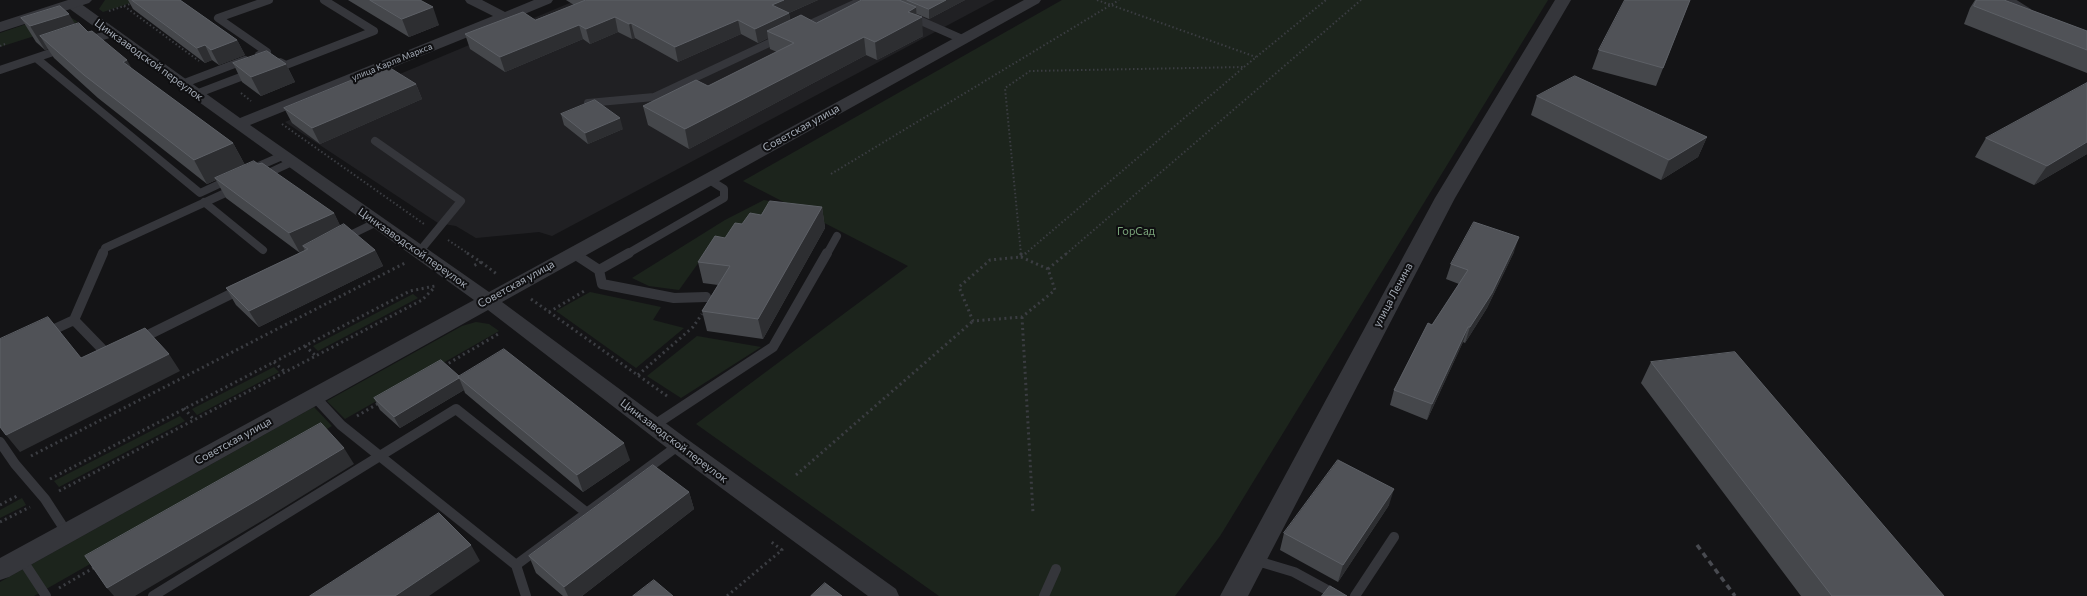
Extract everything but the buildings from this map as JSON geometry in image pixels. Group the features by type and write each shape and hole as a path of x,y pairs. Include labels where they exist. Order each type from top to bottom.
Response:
{"street":[{"path":"472,0 505,17"},
{"name":"улица Карла Маркса","path":"238,124 546,0"},
{"name":"Советская улица","path":"0,570 512,286 1034,0"},
{"name":"улица Ленина","path":"1234,596 1445,198 1563,0"},
{"path":"0,27 78,2"},
{"name":"Цинкзаводской переулок","path":"78,2 113,33 189,89 377,222 415,260 454,276 653,426 887,596"}],"lane":[{"path":"189,89 213,72 267,52 218,18 269,0"},
{"path":"189,89 227,82 280,62 286,66 374,31 324,0"},
{"path":"798,30 863,0"},
{"path":"2009,0 2035,16"},
{"path":"907,15 962,39"},
{"path":"0,70 113,33"},
{"path":"588,103 654,97 790,33"},
{"path":"36,58 200,193 238,176 287,159"},
{"path":"375,141 461,200 415,260"},
{"path":"34,339 74,320 105,248 248,182 287,159"},
{"path":"599,270 724,198 724,188 708,179"},
{"path":"204,202 263,250"},
{"path":"332,244 377,222"},
{"path":"653,426 773,348 837,236"},
{"path":"573,253 599,270 602,284 674,298 706,297"},
{"path":"129,344 248,286"},
{"path":"74,320 108,355 115,351"},
{"path":"314,396 341,426 380,457 448,516 516,565 526,596"},
{"path":"153,596 456,409 586,513"},
{"path":"516,565 679,445"},
{"path":"2,448 45,499 67,533"},
{"path":"1355,596 1394,536"},
{"path":"21,558 49,594"},
{"path":"1253,560 1294,572 1338,596"},
{"path":"1044,596 1056,570"}],"path":[{"path":"1097,0 1257,57"},
{"path":"831,174 1119,0"},
{"path":"1021,257 1244,67 1326,0"},
{"path":"1048,269 1361,0"},
{"path":"124,6 213,72"},
{"path":"1021,257 1005,88 1030,71 1244,67"},
{"path":"227,82 266,113 481,262 512,286 682,407"},
{"path":"796,475 973,321 1022,318 1055,290 1048,269 1021,257 990,260 959,287 973,321"},
{"path":"15,464 405,263 415,260"},
{"path":"454,276 481,262"},
{"path":"430,282 436,286"},
{"path":"0,505 410,291 436,286"},
{"path":"0,522 422,300 436,286"},
{"path":"638,375 693,327 701,315"},
{"path":"1022,318 1033,513"},
{"path":"437,370 518,323"},
{"path":"305,346 316,356"},
{"path":"274,362 285,372"},
{"path":"341,426 382,402"},
{"path":"184,408 194,420"},
{"path":"49,594 100,564"}],"shaded area":[{"path":"577,0 995,0 552,236 539,232 476,238 456,226 438,223 285,122"}],"green space":[{"path":"105,0 140,0 103,12 99,9"},
{"name":"ГорСад","path":"1062,0 1548,0 1220,536 1175,596 939,596 696,424 908,266 743,181"},
{"path":"50,16 70,17 78,22 0,47 0,33"},
{"path":"764,200 778,203 778,210 704,255 679,290 649,286 632,278 725,220"},
{"path":"590,292 661,307 653,320 684,328 636,368 556,311"},
{"path":"413,294 418,298 318,351 313,346"},
{"path":"476,322 489,324 499,331 345,419 327,401 462,326"},
{"path":"697,336 761,347 681,398 647,376"},
{"path":"274,367 279,372 197,415 192,409"},
{"path":"314,407 332,426 34,596 0,596 0,582"},
{"path":"180,416 185,421 59,487 54,481"},
{"path":"22,498 26,505 0,518 0,510"}],"railway":[{"path":"1697,545 1735,596"}]}
